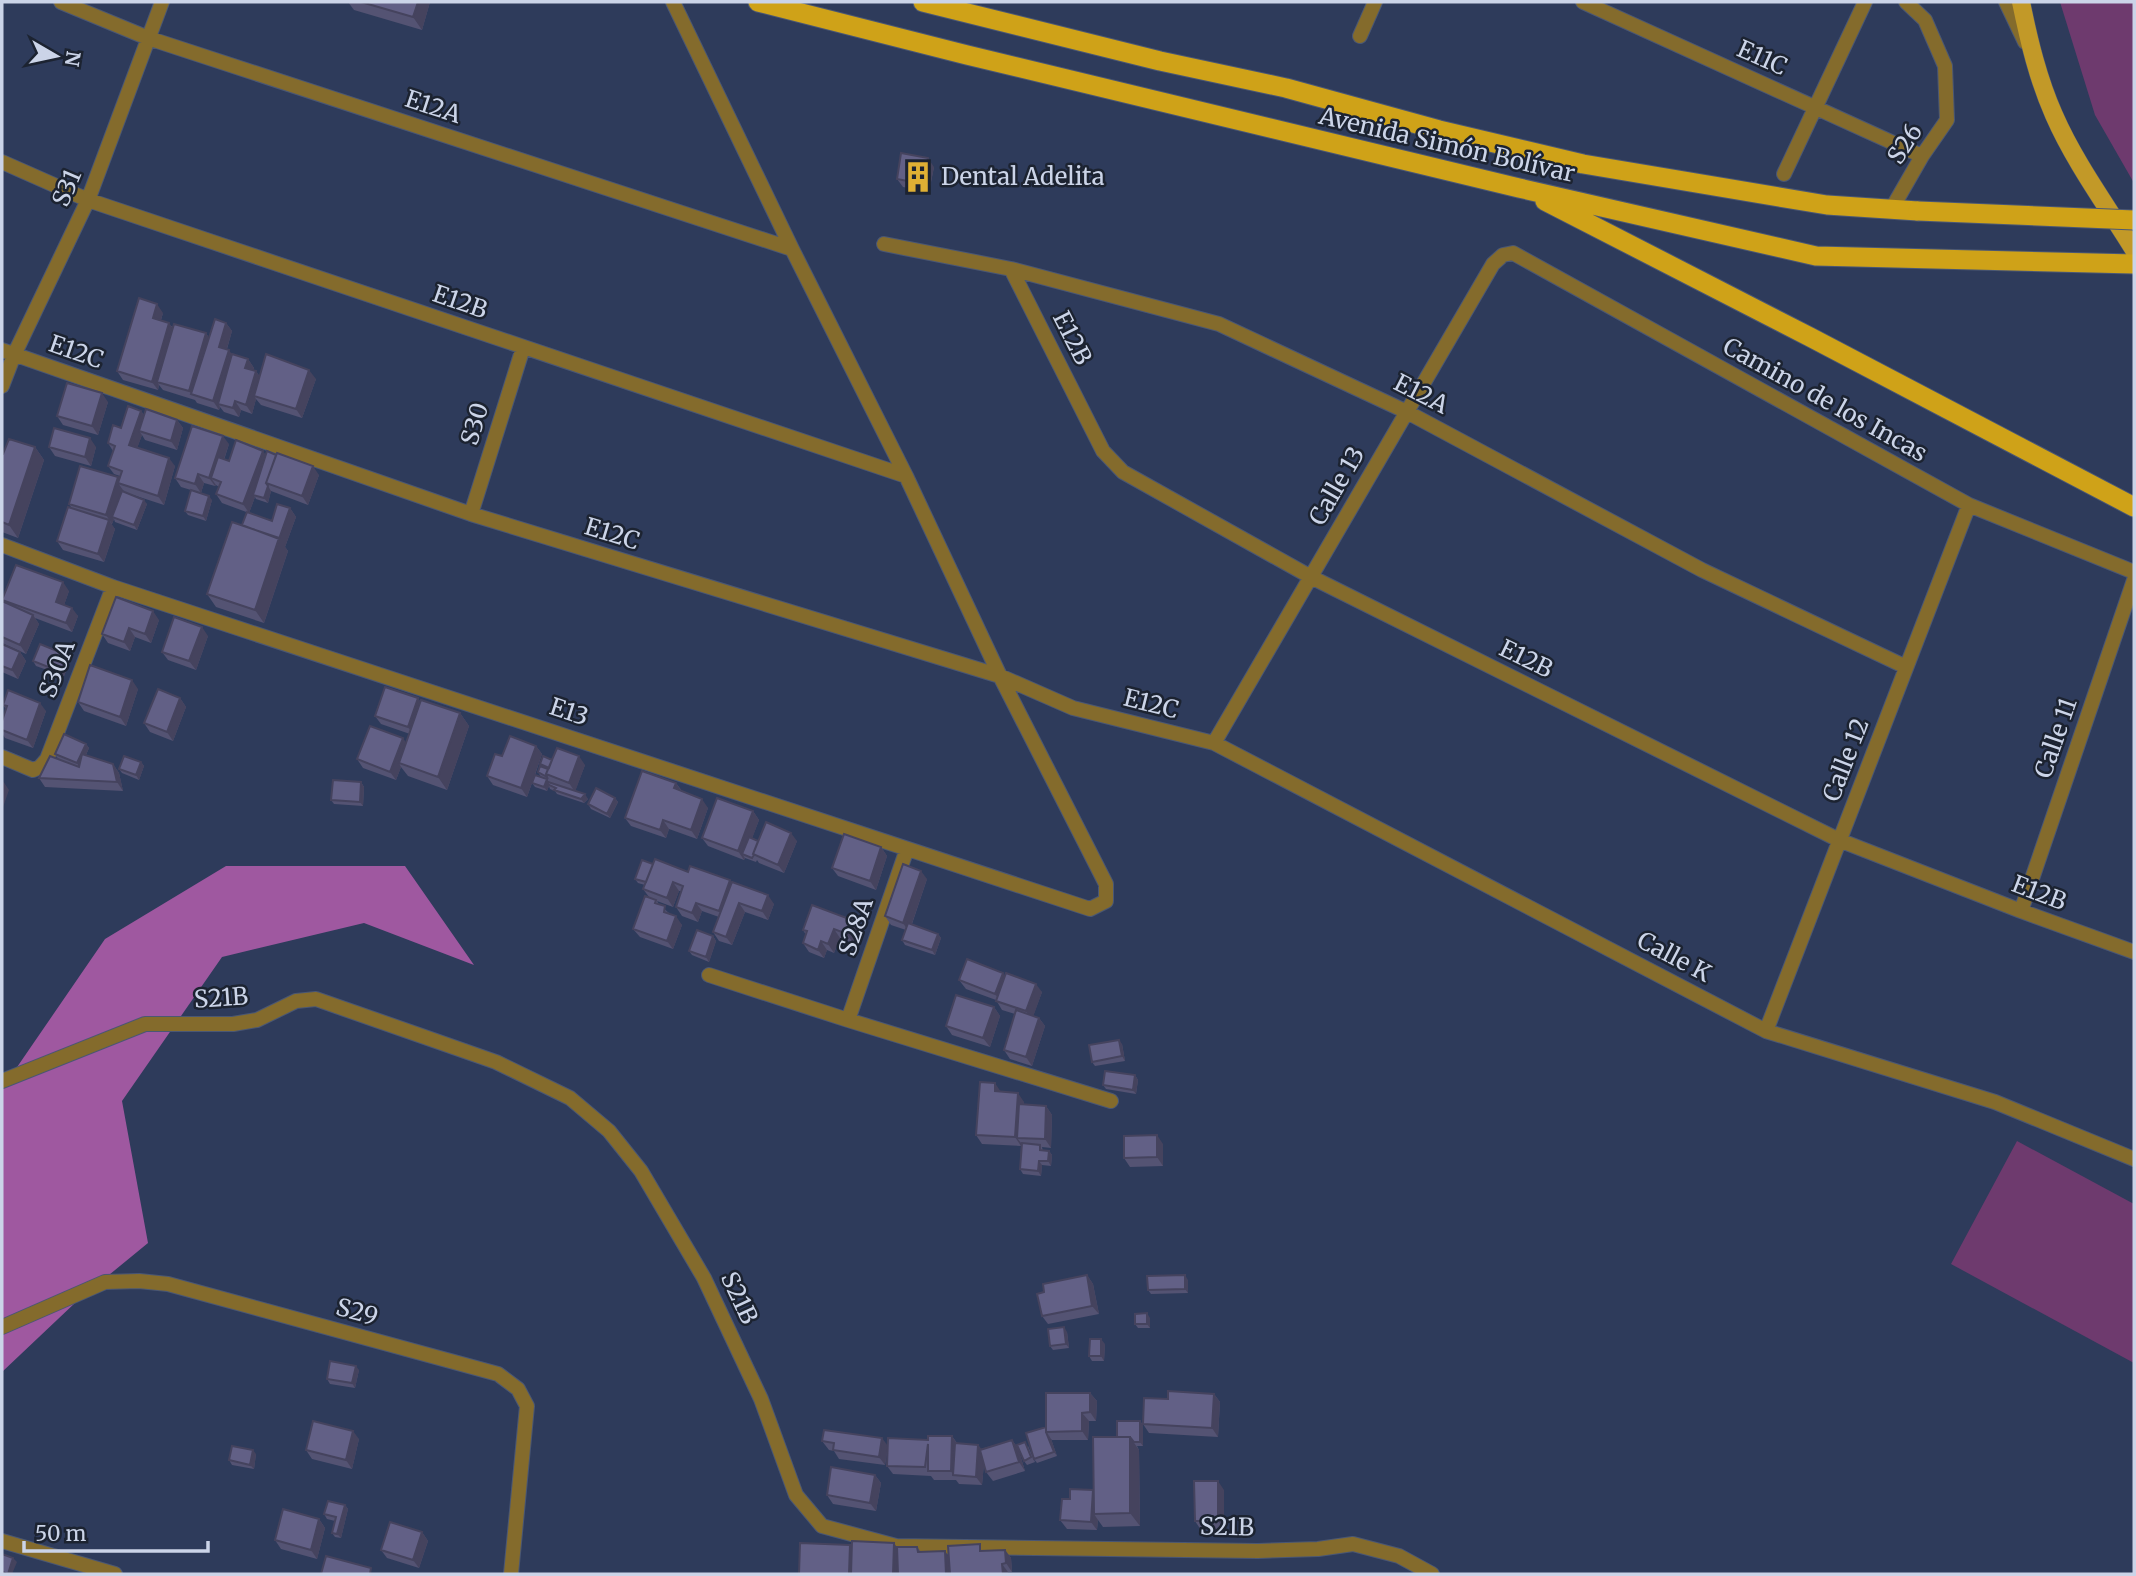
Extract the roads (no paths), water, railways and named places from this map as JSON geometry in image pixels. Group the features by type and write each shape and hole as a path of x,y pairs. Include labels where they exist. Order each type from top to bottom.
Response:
{"highway":[{"name":"Avenida Simón Bolívar","path":"758,2 1519,188 1816,256 2134,264"},
{"name":"Avenida Simón Bolívar","path":"923,2 1160,61 1286,88 1438,130 1583,164 1827,205 2134,220"},
{"path":"1519,188 2134,507"}],"main road":[{"path":"2021,2 2034,62 2055,117 2134,250"}],"street":[{"name":"E12A","path":"61,2 148,38 792,249"},
{"name":"S31","path":"2,386 8,352 88,200 162,2"},
{"path":"673,2 792,249 906,476 1000,676"},
{"path":"1360,36 1375,2"},
{"name":"E11C","path":"1583,2 1922,156"},
{"path":"1784,174 1865,2"},
{"name":"S26","path":"1891,210 1922,156 1947,120 1945,66 1925,20 1906,2"},
{"path":"2006,2 2034,62"},
{"name":"E12B","path":"2,162 88,200 906,476"},
{"name":"E12A","path":"884,244 1011,269 1219,324 1407,412 1702,570 1906,667"},
{"name":"Camino de los Incas","path":"1503,255 1513,253 1969,505 2134,572"},
{"name":"Calle 13","path":"1214,743 1493,264 1503,255"},
{"name":"E12B","path":"1011,269 1103,451 1123,471 1311,577 1839,840 2134,953"},
{"name":"S30","path":"471,514 523,348"},
{"name":"E12C","path":"8,352 471,514 1000,676 1073,708 1214,743"},
{"name":"Calle 12","path":"1766,1031 1969,505"},
{"name":"E13","path":"2,545 113,586 1090,909 1106,901 1106,884 1000,676"},
{"name":"Calle 11","path":"2021,911 2134,580"},
{"name":"S30A","path":"2,757 33,770 47,759 113,586"},
{"name":"Calle K","path":"1214,743 1766,1031 1995,1102 2134,1158"},
{"name":"S28A","path":"848,1020 907,849"},
{"path":"709,975 1111,1101"},
{"name":"S21B","path":"2,1081 145,1024 233,1024 257,1020 306,1000 316,999 411,1031 496,1062 570,1098 608,1130 641,1171 705,1278 761,1399 796,1494 822,1525 896,1546 1258,1551 1318,1549 1353,1544 1399,1556 1432,1574"},
{"name":"S29","path":"2,1326 105,1282 139,1281 168,1284 498,1374 518,1390 527,1406 511,1574"},
{"path":"2,1541 115,1574"}],"place":[{"name":"Dental Adelita","path":"918,177"}]}
